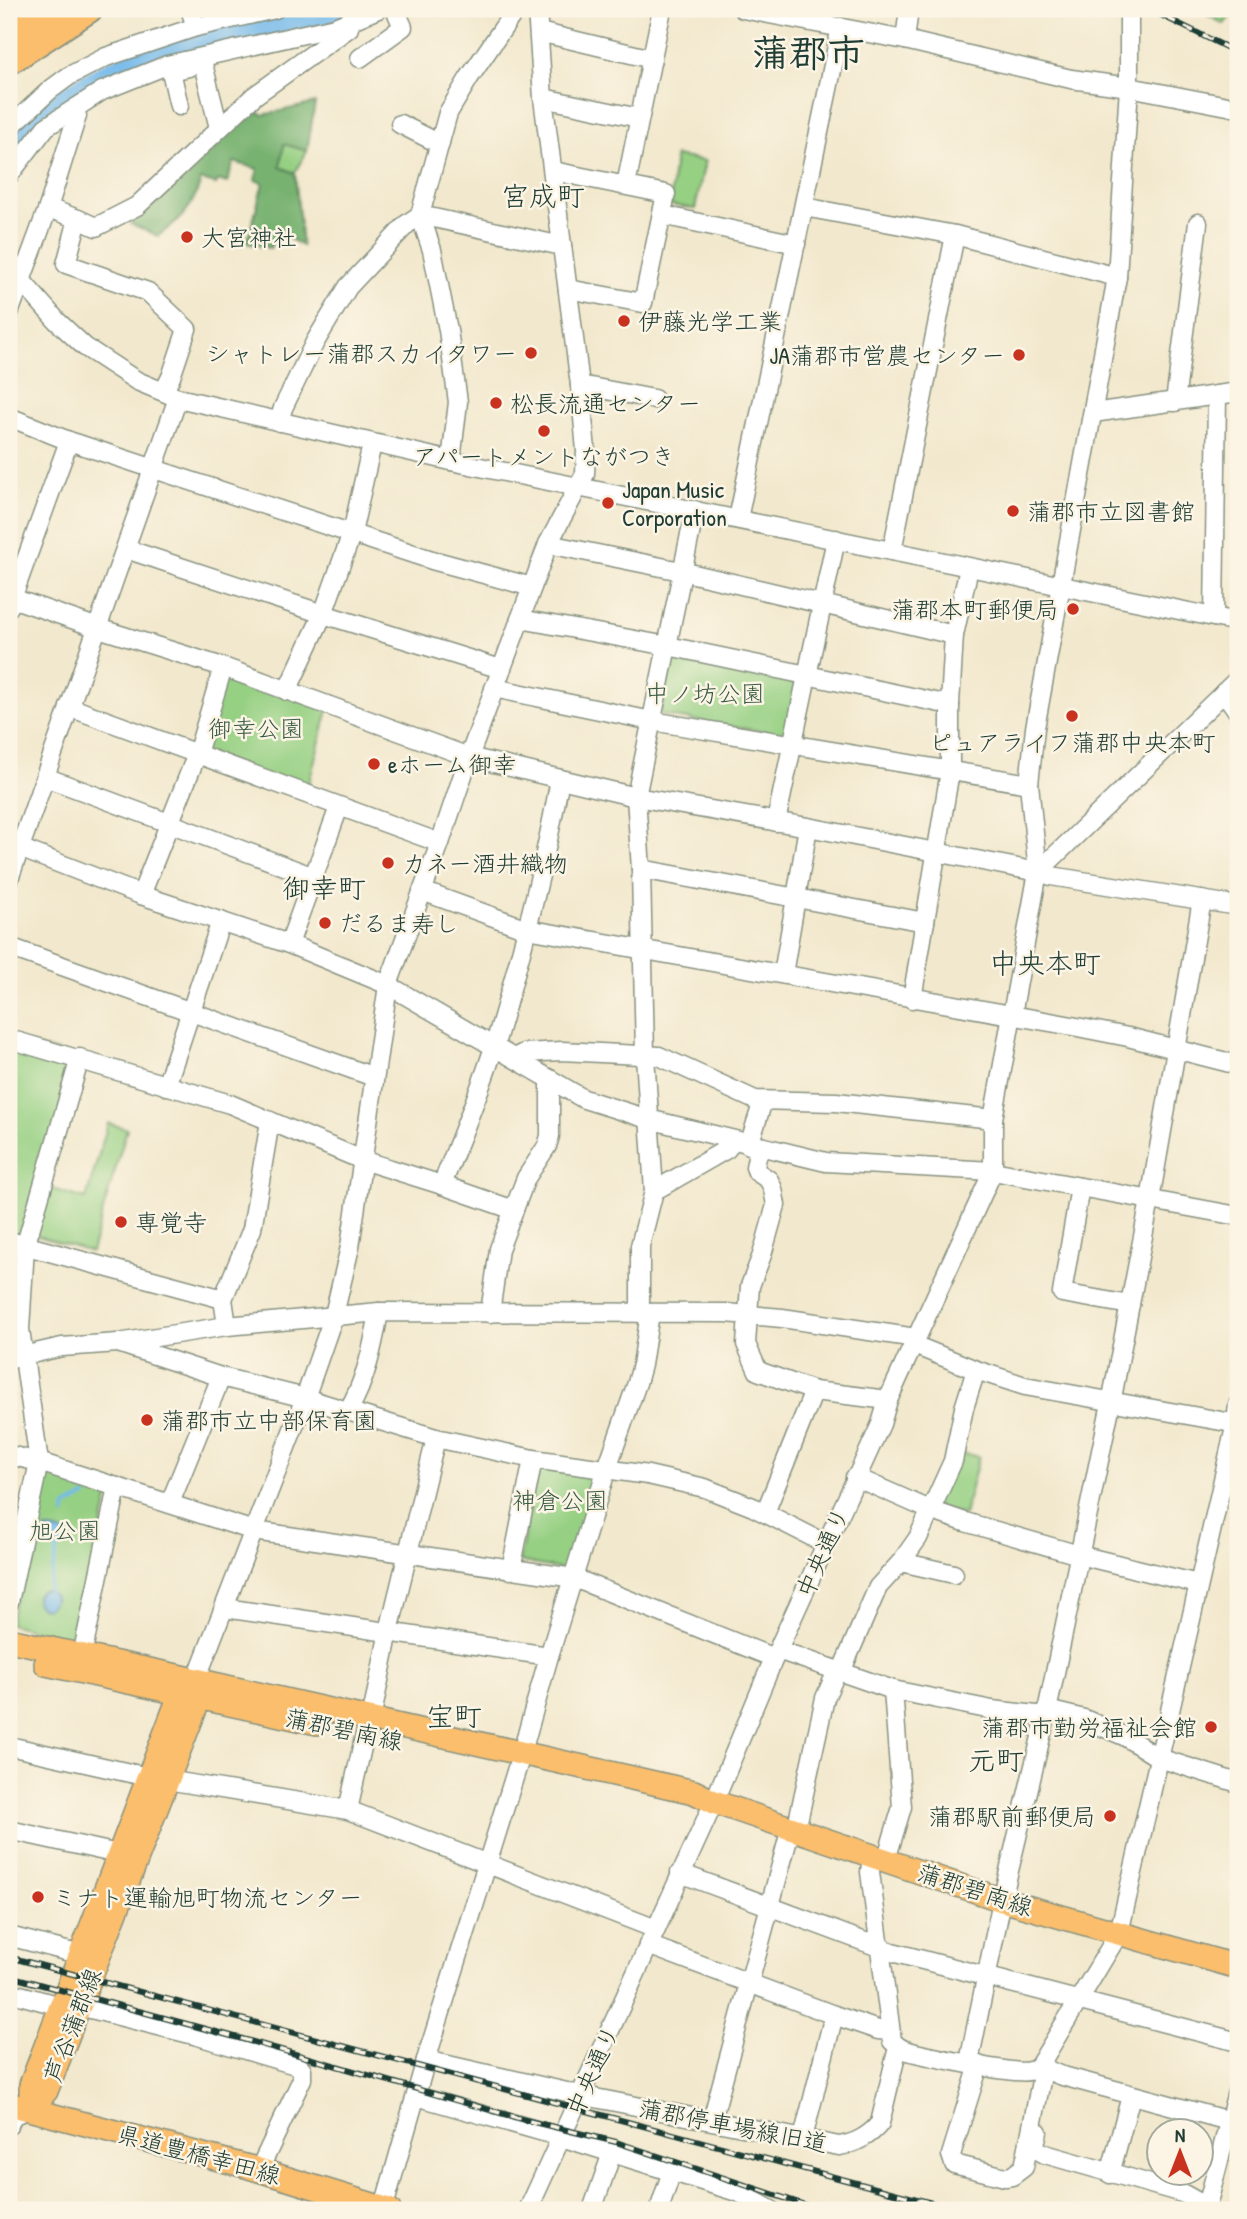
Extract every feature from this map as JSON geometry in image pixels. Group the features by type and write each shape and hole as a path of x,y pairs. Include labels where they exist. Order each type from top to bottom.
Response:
{"highway":[{"path":"9,36 53,9"},
{"path":"9,61 89,9"}],"main road":[{"path":"9,1640 82,1656 192,1691"},
{"path":"9,1655 192,1691"},
{"name":"蒲郡碧南線","path":"192,1691 519,1759 691,1802 714,1802 1002,1900 1238,1967"},
{"name":"芦谷蒲郡線","path":"20,2107 69,2006 192,1691"},
{"name":"芦谷蒲郡線","path":"69,2006 81,1955 118,1854 158,1779"},
{"name":"県道豊橋幸田線","path":"20,2107 259,2169 385,2209"}],"street":[{"path":"190,9 196,27"},
{"path":"9,128 50,89 86,67 122,50 196,27 275,9"},
{"path":"360,58 403,27 395,9"},
{"path":"451,461 458,402 448,330 432,250 420,215 448,113 468,78 516,9"},
{"path":"192,1691 305,1398 334,1315 350,1247 388,985 440,844 468,757 548,544 585,474 586,451 580,385 543,98 537,9"},
{"path":"626,185 662,9"},
{"path":"743,9 768,11 905,40 1071,79 1238,108"},
{"path":"905,40 909,9"},
{"name":"中央通り","path":"528,2210 714,1802 776,1654 881,1424 888,1400 993,1171 993,1119 1038,872 1029,784 1035,727 1117,277 1129,87 1129,9"},
{"path":"9,175 46,127 102,91 167,65 335,27 371,12"},
{"path":"48,208 96,227 137,206 254,96 371,12"},
{"path":"738,519 841,27"},
{"path":"539,32 652,60"},
{"path":"179,106 171,71 277,46 285,39"},
{"path":"203,64 219,128"},
{"path":"543,98 639,118"},
{"path":"9,313 48,208 77,116"},
{"path":"400,124 440,144"},
{"path":"553,171 666,194 643,303 568,289"},
{"path":"804,207 955,235 1117,277"},
{"path":"279,422 315,342 348,287 407,224 420,215 562,246"},
{"path":"662,215 796,244"},
{"path":"9,879 14,845 45,777 154,469 171,395 171,377 187,328 148,292 66,264 78,219"},
{"path":"1175,402 1198,223"},
{"path":"892,551 955,235"},
{"path":"9,259 20,279 57,321 85,347 129,376 171,395 451,461 1238,622"},
{"path":"580,385 654,399"},
{"path":"1093,413 1238,392"},
{"path":"1214,617 1217,395"},
{"path":"9,417 154,469 432,560 532,587"},
{"path":"69,440 10,601 223,667 468,757 636,797 808,827 1051,876 1238,906"},
{"path":"287,691 323,614 352,533 372,444"},
{"path":"385,2209 426,2060 549,1656 642,1365 645,1313 640,1246 654,1191 645,1056 641,869 636,797 695,510"},
{"path":"776,822 836,540"},
{"path":"548,544 954,635"},
{"path":"126,549 501,669"},
{"path":"912,999 950,771 954,635 969,568"},
{"path":"520,619 668,646 950,705"},
{"path":"141,895 197,754 223,667"},
{"path":"1038,872 1238,679"},
{"path":"494,688 652,721 1029,784"},
{"path":"1224,692 1238,712"},
{"path":"69,707 440,844"},
{"path":"45,777 314,877"},
{"path":"443,1185 494,1046 527,929 560,779"},
{"path":"289,944 339,807"},
{"path":"783,974 808,827"},
{"path":"14,845 141,895 289,944 388,985 584,1099 648,1119 826,1162 993,1171 1238,1216"},
{"path":"641,869 925,922"},
{"path":"422,891 527,929 1012,1015 1176,1048 1238,1065"},
{"path":"1039,2066 1041,2081 1024,2167 1005,2177 954,2164 951,2155 974,2064 985,1977 1046,1713 1111,1403 1150,1200 1202,900"},
{"path":"166,1086 221,921"},
{"path":"9,947 374,1077"},
{"path":"9,1038 230,1104 362,1160 514,1210"},
{"path":"514,1058 524,1053 562,1051 659,1056 755,1100 836,1102 993,1119"},
{"path":"9,1602 39,1462 16,1358 17,1244 80,1058"},
{"path":"490,1313 499,1249 526,1178 547,1146 550,1136 550,1079"},
{"path":"763,1101 747,1144 757,1172 769,1180 774,1189 776,1205 750,1286 746,1344 758,1371 814,1391 888,1400"},
{"path":"226,1326 223,1299 252,1229 270,1121"},
{"path":"654,1191 727,1149 747,1144"},
{"path":"1080,1187 1062,1293 1130,1305"},
{"path":"17,1244 223,1299"},
{"path":"348,1411 361,1389 368,1369 379,1312"},
{"path":"16,1358 62,1347 118,1343 226,1326 379,1312 747,1315 915,1341 976,1370 1025,1386 1111,1403 1238,1417 1119,1933 1039,2066 1031,2071 1020,2072 909,2051 878,2030 648,1945"},
{"path":"118,1343 221,1377 305,1398 436,1438 533,1459 607,1468 705,1488 765,1513 826,1544"},
{"path":"712,2120 794,1829 825,1698 878,1587 918,1538 953,1461 964,1408 976,1370"},
{"path":"170,1503 221,1377"},
{"path":"765,1513 814,1391"},
{"path":"348,1810 436,1438"},
{"path":"9,1455 39,1462 254,1531 574,1578 776,1654 893,1689 992,1710 1046,1713 1084,1719 1124,1736 1159,1758 1238,1783"},
{"path":"511,1570 533,1459"},
{"path":"855,1477 930,1510 1079,1555 1198,1584"},
{"path":"82,1656 117,1487"},
{"path":"901,1562 954,1574"},
{"path":"225,1608 549,1656"},
{"path":"893,1689 902,1807 870,1872 894,2039"},
{"path":"9,1746 158,1779 348,1810 656,1928"},
{"path":"9,1830 118,1854"},
{"path":"680,1873 880,1948 1238,2042"},
{"path":"9,1936 81,1955"},
{"path":"9,1992 198,2036 299,2066 302,2069 302,2079 259,2169"},
{"path":"803,2138 834,2015"},
{"name":"蒲郡停車場線旧道","path":"426,2060 580,2095 839,2146 848,2145 873,2132 880,2123 894,2039"},
{"path":"1039,2066 1059,2075 1131,2096 1229,2121"},
{"path":"1205,2210 1238,2088"},
{"path":"416,2096 672,2171 740,2193 771,2210"},
{"path":"1110,2174 1131,2096"},
{"path":"1036,2106 1042,2111 1034,2148 1045,2154 1110,2174 1182,2193 1198,2202 1205,2210"},
{"path":"9,2125 20,2107"},
{"path":"592,2210 612,2153"},
{"path":"659,2210 672,2171"}],"green space":[{"path":"1197,9 1236,9 1224,24"},
{"path":"315,103 307,151 284,144 280,167 295,173 302,246 278,232 270,248 247,243 263,183 255,180 258,169 234,162 227,183 218,180 216,184 201,180 185,213 158,236 131,224 137,206 212,135 257,111 263,115"},
{"path":"284,144 307,151 295,173 280,167"},
{"path":"675,156 705,161 695,209 670,205"},
{"name":"中ノ坊公園","path":"674,658 795,682 800,686 789,732 785,735 662,715 671,661"},
{"name":"御幸公園","path":"223,667 329,706 306,794 197,754"},
{"path":"9,1039 80,1058 25,1247 9,1241"},
{"path":"108,1123 127,1129 91,1252 31,1234 45,1187 86,1199"},
{"path":"958,1453 979,1456 964,1515 929,1505"},
{"name":"神倉公園","path":"538,1468 592,1476 596,1479 569,1571 519,1561"},
{"name":"旭公園","path":"47,1471 109,1494 78,1639 73,1641 10,1624 41,1475"}],"water":[{"path":"46,1529 74,1535 68,1544 58,1546 48,1539"},
{"path":"45,1590 51,1593 54,1599 51,1605 45,1608 39,1605 36,1599 39,1593"}],"waterway":[{"path":"9,154 48,111 61,101 90,82 148,54 183,43 296,21 340,9"},
{"path":"64,1515 66,1507 86,1496"},
{"path":"48,1591 58,1546"}],"railway":[{"path":"1149,9 1238,53"},
{"path":"9,1957 958,2210"},
{"path":"9,1976 246,2040 521,2119 616,2142 820,2210"}],"place":[{"name":"大宮神社","path":"187,237"},
{"name":"伊藤光学工業","path":"624,321"},
{"name":"シャトレー蒲郡スカイタワー","path":"531,353"},
{"name":"JA蒲郡市営農センター","path":"1019,355"},
{"name":"松長流通センター","path":"496,403"},
{"name":"アパートメントながつき","path":"544,431"},
{"name":"Japan Music Corporation","path":"608,503"},
{"name":"蒲郡市立図書館","path":"1013,511"},
{"name":"蒲郡本町郵便局","path":"1073,609"},
{"name":"ピュアライフ蒲郡中央本町","path":"1072,716"},
{"name":"eホーム御幸","path":"374,764"},
{"name":"カネー酒井織物","path":"388,863"},
{"name":"だるま寿し","path":"325,923"},
{"name":"専覚寺","path":"121,1222"},
{"name":"蒲郡市立中部保育園","path":"147,1420"},
{"name":"蒲郡市勤労福祉会館","path":"1211,1727"},
{"name":"蒲郡駅前郵便局","path":"1110,1816"},
{"name":"ミナト運輸旭町物流センター","path":"38,1897"}],"district":[{"name":"蒲郡市","path":"808,52"},
{"name":"宮成町","path":"543,196"},
{"name":"御幸町","path":"324,888"},
{"name":"中央本町","path":"1045,963"},
{"name":"宝町","path":"454,1716"},
{"name":"元町","path":"996,1760"}]}
